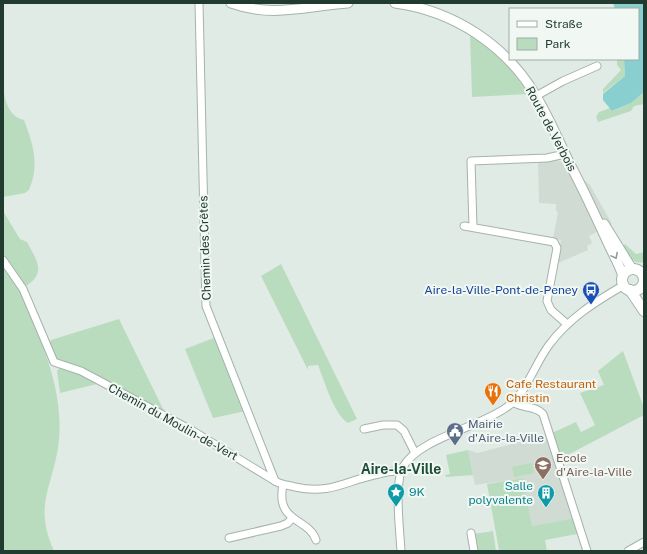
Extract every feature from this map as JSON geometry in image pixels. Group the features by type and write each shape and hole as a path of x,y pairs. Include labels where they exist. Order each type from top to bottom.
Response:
{"main road":[{"path":"626,284 638,289 643,289 644,279 639,271 625,272 626,284 644,311"}],"street":[{"name":"Chemin des Crêtes","path":"199,3 206,306 275,481"},
{"path":"231,3 253,9 283,12 348,3"},
{"name":"Route de Verbois","path":"395,3 424,8 442,14 469,28 502,53 523,77 536,96 594,210 620,265 626,284"},
{"path":"536,96 563,81 597,66"},
{"path":"473,227 472,161 546,158 565,154"},
{"name":"Route de Verbois","path":"594,210 639,271"},
{"path":"464,226 554,242 556,248 547,301 551,310 567,324"},
{"name":"Chemin du Moulin-de-Vert","path":"3,260 23,288 54,362 81,371 193,431 282,485 319,490 333,488 367,476 391,471 401,472"},
{"path":"401,551 399,483 401,472 406,463 415,453 444,437 494,415 513,402 523,390 539,359 567,324 591,305 626,284"},
{"path":"513,402 517,405 535,408 543,414 587,551"},
{"path":"364,429 383,425 397,425 404,431 415,453"},
{"path":"282,485 281,493 285,510 292,518 313,532 316,540"},
{"path":"229,538 281,526 288,523 292,518"},
{"path":"471,533 474,551"},
{"path":"628,551 644,542"}],"shaded area":[{"path":"557,160 562,162 590,185 612,224 589,236 592,243 587,246 588,250 556,264 561,240 553,239 558,212 556,211 556,204 539,203 538,161"},
{"name":"Ecole d'Aire-la-Ville","path":"549,434 574,518 532,526 523,478 475,485 468,450 478,453"}],"green space":[{"path":"470,35 487,47 502,61 516,76 528,94 472,97"},
{"path":"617,60 624,60 625,76 603,93 603,89 621,70 617,65"},
{"path":"3,87 5,98 11,112 15,116 24,120 30,138 35,163 29,190 25,193 3,197"},
{"path":"644,92 644,104 634,106 631,111 598,122 596,117 599,112 610,108 613,111 631,103"},
{"path":"3,211 20,239 27,242 37,261 38,272 36,277 25,287 3,257"},
{"path":"625,244 636,254 644,252 644,262 640,263 633,261 623,246"},
{"path":"3,262 19,288 43,347 54,380 57,397 60,431 55,463 48,487 45,510 45,522 48,536 54,551 3,551"},
{"path":"281,264 357,419 348,423 338,413 330,397 318,365 308,366 308,370 261,276"},
{"path":"119,319 166,415 58,361 48,347 51,340"},
{"path":"216,337 246,411 213,418 185,349"},
{"path":"623,351 644,408 644,415 560,459 552,433 576,422 581,432 595,425 580,393 604,385 598,371"},
{"path":"60,367 78,372 101,383 60,393 57,371"},
{"path":"468,450 473,475 446,477 445,475 450,474 446,455"},
{"path":"532,463 534,473 514,477 512,467"},
{"path":"523,478 532,526 574,518 577,534 545,540 547,551 497,551 499,550 487,484"},
{"path":"493,531 496,551 478,551 474,534"}],"water":[{"path":"613,3 644,3 644,92 631,103 612,111 603,100 603,94 625,76 624,60 639,60 639,8 615,8"}],"place":[{"name":"Aire-la-Ville-Pont-de-Peney","path":"591,305"},
{"name":"Cafe Restaurant Christin","path":"493,406"},
{"name":"Mairie d'Aire-la-Ville","path":"455,446"},
{"name":"Ecole d'Aire-la-Ville","path":"543,480"},
{"name":"9K","path":"396,507"},
{"name":"Salle polyvalente","path":"546,508"}],"district":[{"name":"Aire-la-Ville","path":"401,469"}]}
